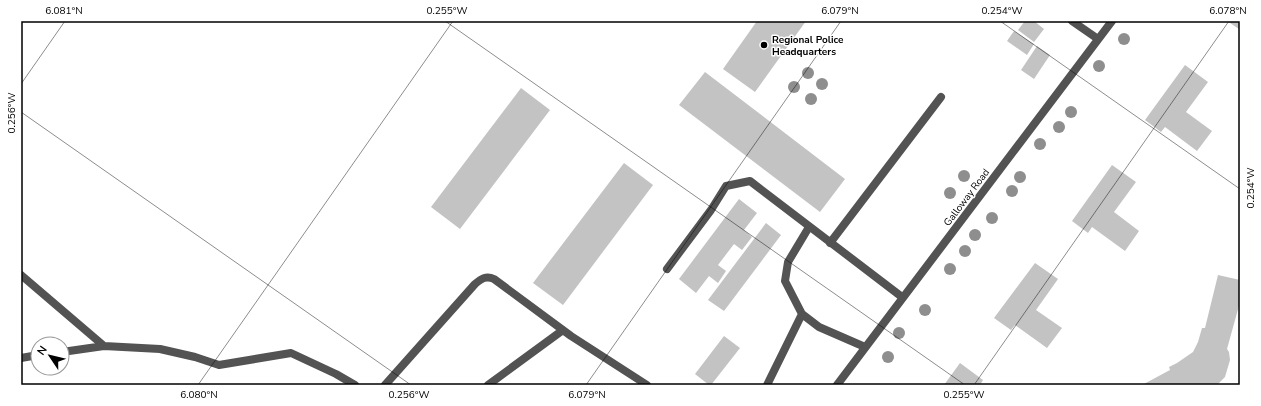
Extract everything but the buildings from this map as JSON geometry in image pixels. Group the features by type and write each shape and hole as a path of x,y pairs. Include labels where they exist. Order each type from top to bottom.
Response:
{"street":[{"path":"1072,21 1098,39"},
{"name":"Galloway Road","path":"836,385 1112,21"},
{"path":"830,243 941,97"},
{"path":"667,269 711,210 726,186 750,181 809,228 902,298"},
{"path":"809,228 788,262 785,281 802,314 819,327 865,347"},
{"path":"21,275 104,346"},
{"path":"385,385 475,284 484,277 494,279 562,330 647,385"},
{"path":"767,385 802,314"},
{"path":"488,385 562,330"},
{"path":"70,351 104,346 160,349 195,357 219,365 291,353 336,374 355,385"}],"place":[{"name":"Regional Police Headquarters","path":"764,45"}]}
